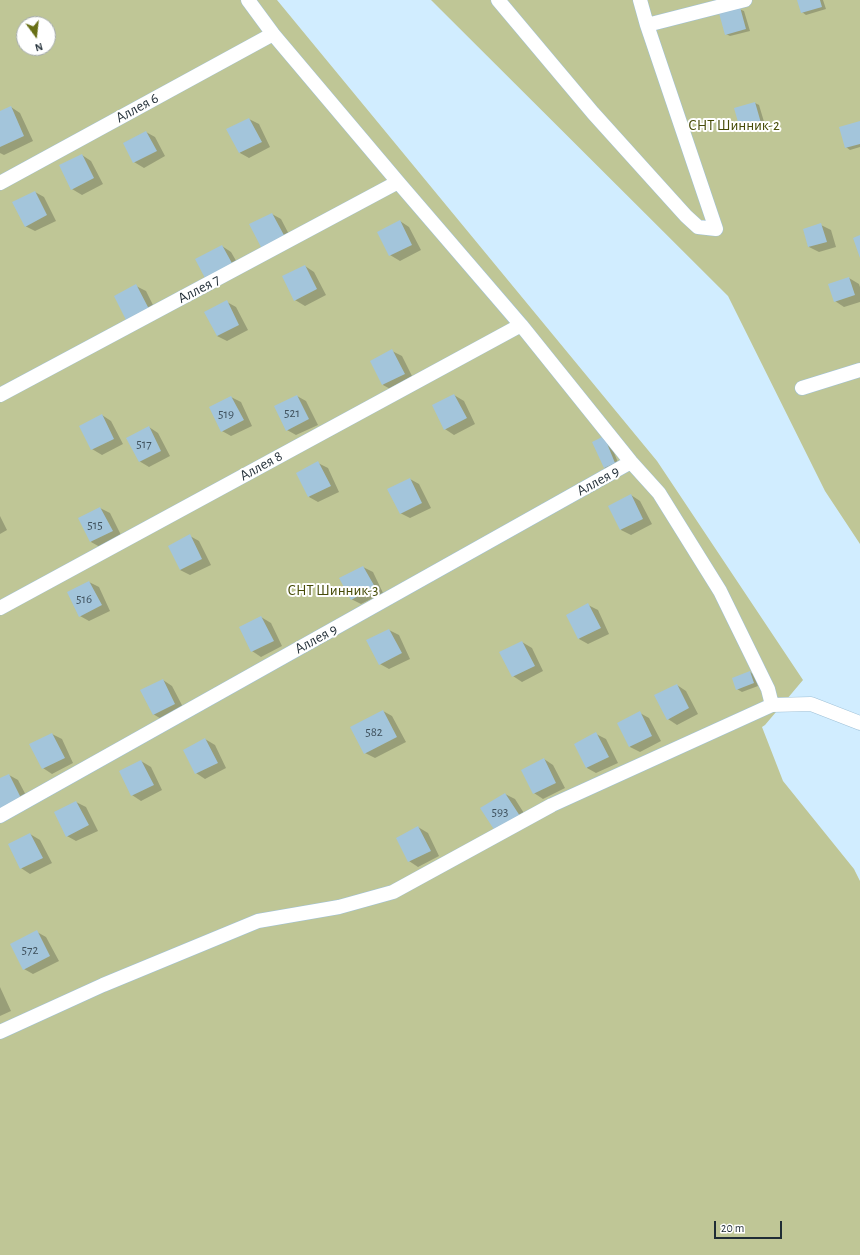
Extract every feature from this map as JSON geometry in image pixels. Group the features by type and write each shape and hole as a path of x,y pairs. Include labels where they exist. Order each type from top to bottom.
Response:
{"lane":[{"path":"248,0 273,34 521,325 631,462 659,493 720,591 768,689 772,705"},
{"path":"498,0 593,113 686,216 698,226 716,229 647,26 640,0"},
{"path":"647,26 745,0"},
{"name":"Аллея 6","path":"0,183 273,34"},
{"name":"Аллея 7","path":"0,395 398,182"},
{"name":"Аллея 8","path":"0,608 521,325"},
{"path":"802,388 860,370"},
{"name":"Аллея 9","path":"0,816 631,462"},
{"path":"0,1032 103,985 258,921 339,907 393,892 552,805 772,705 811,704 860,723"}],"green space":[{"name":"СНТ Шинник-3","path":"0,0 277,0 657,461 803,680 762,727 783,781 854,869 860,881 860,1255 0,1255"},
{"name":"СНТ Шинник-2","path":"431,0 860,0 860,544 825,491 728,296"}],"building":[{"path":"797,0 820,0 822,7 801,13"},
{"path":"740,7 746,29 725,35 719,13"},
{"path":"755,102 761,123 740,129 734,108"},
{"path":"11,106 24,136 0,147 0,111"},
{"path":"249,118 262,142 239,153 226,129"},
{"path":"860,121 860,144 845,148 839,127"},
{"path":"146,131 157,151 133,163 123,143"},
{"path":"82,154 94,178 71,190 59,165"},
{"path":"35,191 47,215 25,227 12,202"},
{"path":"272,213 285,237 262,249 249,224"},
{"path":"400,220 412,245 389,256 377,232"},
{"path":"821,223 827,242 808,247 803,229"},
{"path":"860,235 860,258 853,238"},
{"path":"222,245 233,265 206,280 195,259"},
{"path":"305,265 317,289 294,301 282,276"},
{"path":"849,277 855,295 834,302 828,284"},
{"path":"136,284 149,309 126,320 114,296"},
{"path":"227,300 239,325 217,336 204,312"},
{"path":"392,349 405,374 382,385 370,361"},
{"path":"454,394 467,418 444,430 432,405"},
{"path":"297,395 309,419 286,431 274,406"},
{"path":"231,396 244,420 221,432 209,407"},
{"path":"102,414 114,439 91,450 79,426"},
{"path":"149,426 161,451 139,462 126,438"},
{"path":"604,436 615,463 604,468 592,442"},
{"path":"318,461 331,486 308,497 296,473"},
{"path":"410,478 422,503 400,514 387,489"},
{"path":"631,494 643,519 620,530 608,506"},
{"path":"100,507 113,531 90,542 78,518"},
{"path":"190,534 202,559 180,570 168,546"},
{"path":"363,566 375,587 351,600 339,578"},
{"path":"89,581 102,605 79,617 67,592"},
{"path":"588,603 601,628 578,639 566,615"},
{"path":"261,616 274,641 251,652 239,627"},
{"path":"389,629 402,653 379,665 366,640"},
{"path":"522,641 535,666 512,677 499,652"},
{"path":"750,671 754,683 736,690 732,678"},
{"path":"163,679 175,704 153,715 140,690"},
{"path":"677,684 689,708 667,720 654,695"},
{"path":"383,710 397,737 364,754 350,727"},
{"path":"640,711 652,736 629,747 617,723"},
{"path":"596,732 609,757 586,768 574,744"},
{"path":"52,733 65,758 42,769 29,744"},
{"path":"205,738 218,763 195,774 183,750"},
{"path":"544,758 556,783 533,794 521,770"},
{"path":"141,760 154,785 131,796 119,771"},
{"path":"9,774 21,798 0,809 0,778"},
{"path":"505,793 520,816 495,831 480,808"},
{"path":"76,801 89,825 66,837 54,812"},
{"path":"418,826 431,851 408,862 396,838"},
{"path":"30,833 43,858 20,869 8,844"},
{"path":"37,930 50,956 23,970 10,944"}]}
